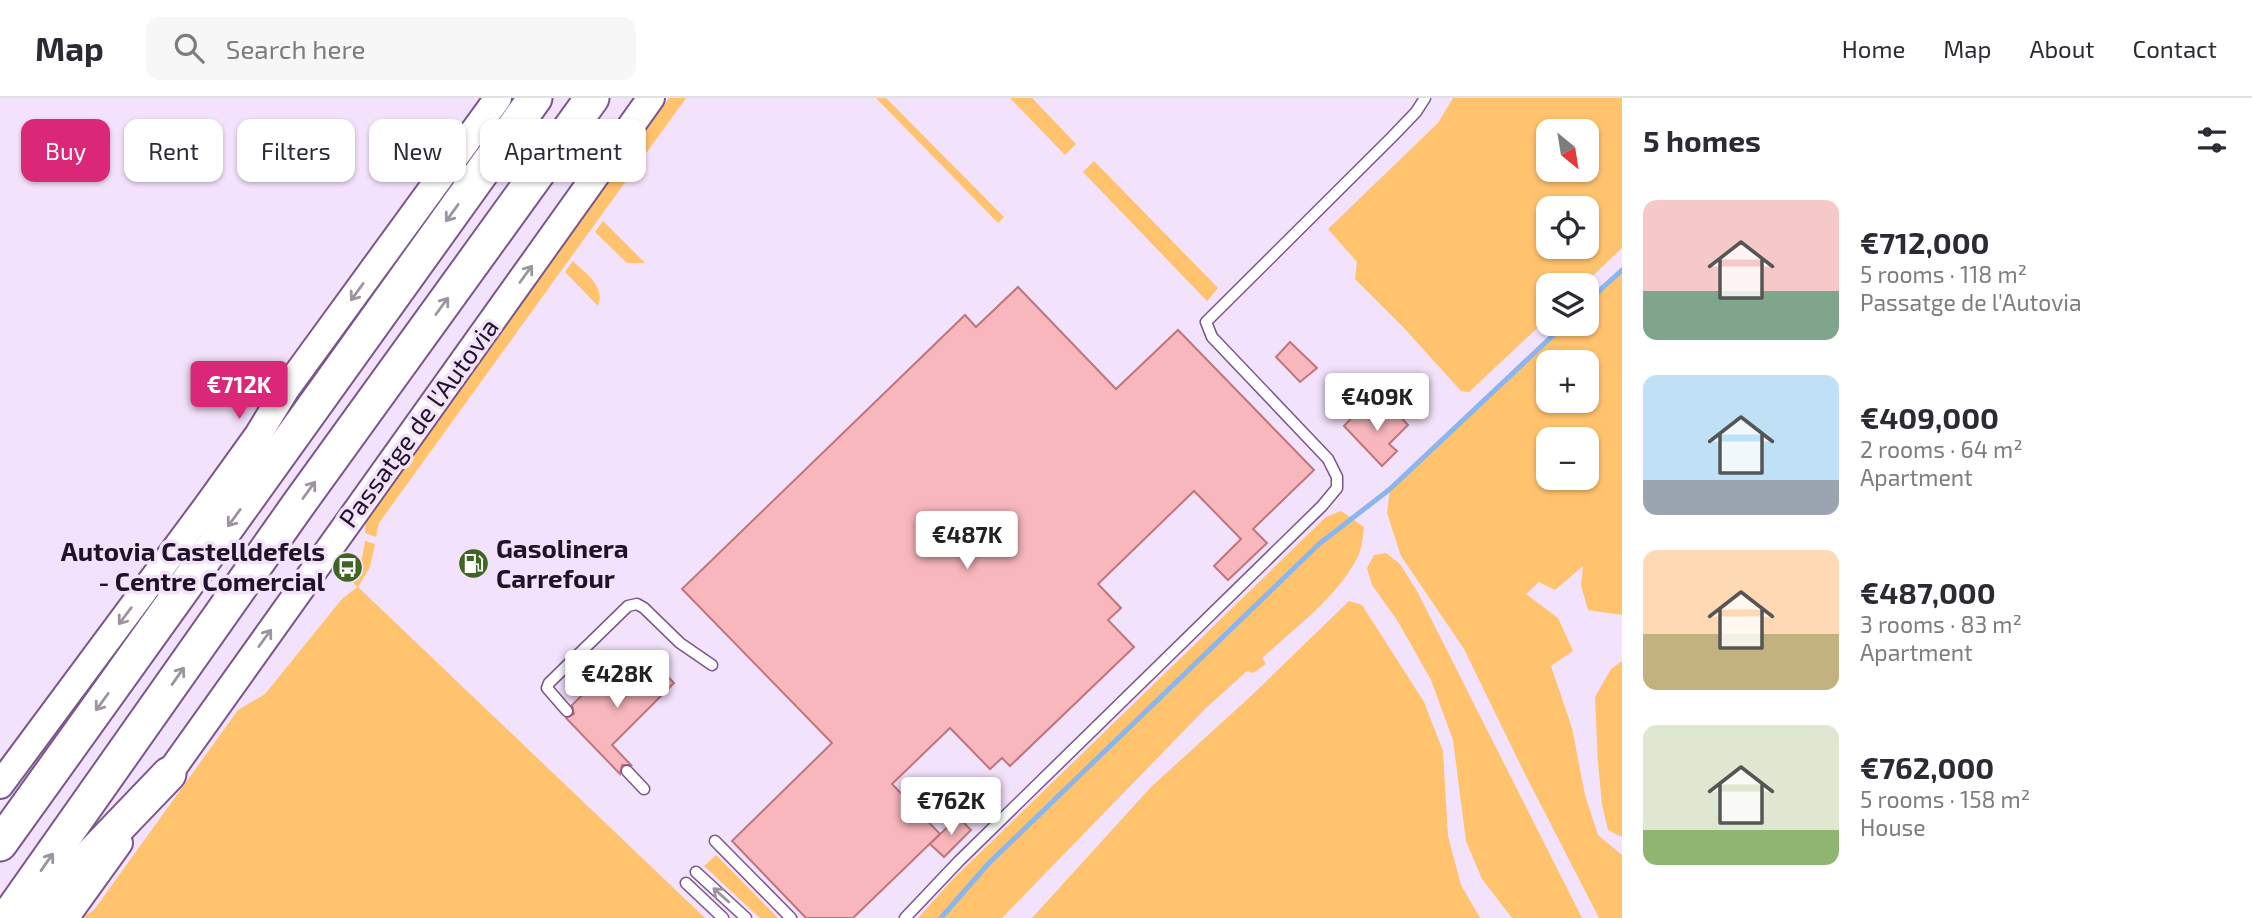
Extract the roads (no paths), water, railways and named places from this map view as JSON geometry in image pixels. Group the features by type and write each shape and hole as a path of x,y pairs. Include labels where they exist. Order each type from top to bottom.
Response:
{"highway":[{"path":"0,844 535,98"},
{"path":"8,918 298,505 592,98"},
{"path":"31,918 169,774"}],"street":[{"path":"0,785 207,506 258,435 286,389 498,98"},
{"name":"Passatge de l'Autovia","path":"65,918 651,98"}],"lane":[{"path":"1412,98 1416,112"},
{"path":"905,918 959,861 1322,506 1337,488 1337,477 1328,459 1212,337 1206,322 1416,112 1425,98"},
{"path":"566,711 551,695 547,688 549,683 628,606 637,604 644,608 680,643 712,665"},
{"path":"627,771 644,789"},
{"path":"715,841 791,918"},
{"path":"696,872 746,918"},
{"path":"685,883 723,918"}],"waterway":[{"path":"1599,291 1622,270"},
{"path":"941,918 988,864 1319,544 1390,489 1552,336"}],"place":[{"name":"Gasolinera Carrefour","path":"473,564"},
{"name":"Autovia Castelldefels - Centre Comercial","path":"348,567"}]}
